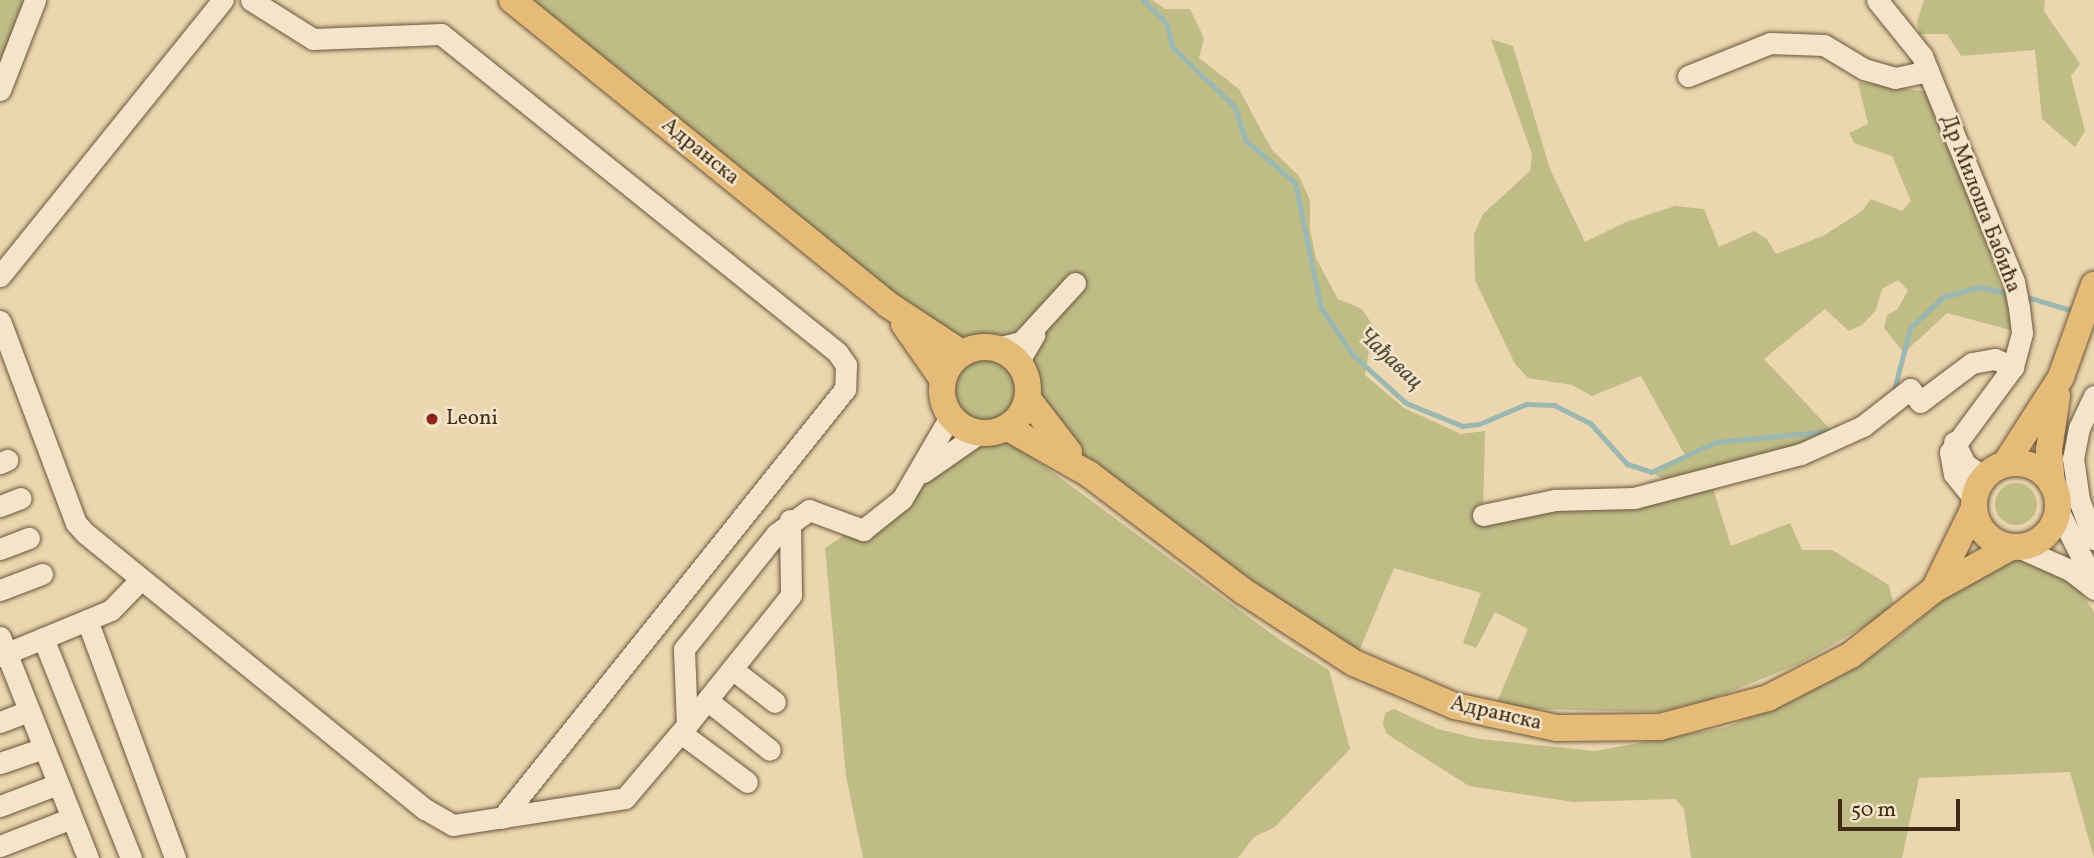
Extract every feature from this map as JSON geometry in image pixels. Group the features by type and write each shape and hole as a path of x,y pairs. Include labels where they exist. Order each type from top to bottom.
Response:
{"main road":[{"name":"Адранска","path":"512,0 887,304 962,353"},
{"name":"Адранска","path":"2052,484 2050,431 2061,377 2092,291"},
{"name":"Адранска","path":"887,304 924,349 943,380"},
{"path":"997,348 1023,368 1028,399 1023,412 1008,428 978,434 950,416 943,404 943,380 962,353 997,348"},
{"name":"Адранска","path":"1935,589 1984,487 2061,377"},
{"name":"Адранска","path":"1028,399 1089,474"},
{"name":"Адранска","path":"1008,428 1089,474 1243,591 1354,663 1455,706 1557,728 1660,727 1745,706 1812,678 1851,655 1935,589 2015,547"},
{"path":"2036,468 2052,484 2058,510 2042,539 2015,547 1985,534 1984,487 2036,468"}],"street":[{"path":"0,90 35,0"},
{"path":"0,276 223,0"},
{"path":"251,0 313,39 441,34 837,352 846,365 845,389 502,818"},
{"name":"Др Милоша Бабића","path":"1877,0 1904,29 1928,71 2014,282 2022,333 2013,367 1954,442 1951,466 1984,487"},
{"path":"1688,76 1770,43 1824,45 1864,69 1895,78 1928,71"},
{"path":"997,348 1021,342 1075,283"},
{"path":"1023,368 1026,346 1055,306"},
{"path":"0,321 76,523 141,579 440,819 453,825 625,798 684,729 794,587 790,520"},
{"path":"1483,515 1555,500 1634,498 1721,476 1833,442 1910,389 1920,402 1972,363 1995,359 2013,367"},
{"path":"2094,396 2079,428 2073,458 2080,499 2094,539"},
{"path":"747,782 684,729 684,649 790,520 809,510 863,530 902,499 950,416"},
{"path":"914,480 978,434"},
{"path":"0,506 21,498"},
{"path":"2058,510 2094,582"},
{"path":"0,549 29,538"},
{"path":"2015,547 2070,570 2094,589"},
{"path":"0,590 42,574"},
{"path":"84,857 72,818 2,649 43,638 111,610 141,579"},
{"path":"87,620 175,858"},
{"path":"43,638 131,858"},
{"path":"732,669 775,702"},
{"path":"707,700 769,750"},
{"path":"0,722 29,711"},
{"path":"0,764 44,748"},
{"path":"0,806 58,784"},
{"path":"0,846 72,818"}],"shaded area":[{"path":"0,0 27,0 0,68"},
{"path":"513,0 1152,0 1165,9 1190,9 1204,38 1199,58 1239,89 1272,150 1299,176 1310,200 1310,229 1316,258 1338,299 1362,309 1373,326 1365,375 1404,408 1461,434 1485,431 1483,514 1675,487 1651,472 1686,457 1641,376 1592,396 1572,385 1528,378 1515,364 1475,280 1474,234 1483,214 1530,171 1532,154 1491,39 1513,46 1550,169 1585,242 1626,222 1675,206 1704,209 1719,247 1754,231 1767,239 1776,254 1823,236 1862,211 1871,199 1902,211 1911,201 1892,156 1854,143 1849,133 1868,124 1858,82 1937,93 2022,333 1947,313 1904,353 1884,328 1887,315 1897,310 1908,290 1898,280 1882,289 1876,310 1862,325 1849,331 1825,309 1764,359 1832,431 1710,479 1731,546 1790,523 1802,550 1832,550 1889,585 1893,603 1879,618 1799,664 1712,699 1660,712 1519,709 1497,702 1528,629 1495,612 1476,648 1463,643 1481,593 1394,568 1354,663 1014,423 1023,412 1029,388 1016,359 997,348 973,348 951,363 944,375 909,328"},
{"path":"1924,0 2045,0 2044,11 2080,64 2071,76 2085,131 2075,147 2042,119 2035,50 1961,56 1947,34 1919,34 1917,22"},
{"path":"992,356 1005,362 1014,371 1018,377 1018,405 1010,416 999,424 978,426 960,416 952,405 950,384 960,366 971,358"},
{"path":"950,417 973,433 998,432 1283,642 1329,670 1350,749 1275,827 1254,837 1238,858 863,858 846,776 825,548 904,496 942,447"},
{"path":"2016,483 2031,489 2037,504 2031,519 2016,525 2001,519 1995,504 2001,489"},
{"path":"2013,553 2072,579 2094,612 2094,858 2070,772 1919,778 1902,858 1691,858 1684,809 1675,799 1574,802 1469,786 1387,734 1383,724 1385,713 1394,709 1438,729 1479,739 1595,751 1727,727 1840,677 1894,641 1969,577"}],"waterway":[{"name":"Чађавац","path":"1143,0 1167,24 1172,47 1235,107 1245,140 1295,183 1321,308 1353,355 1406,403 1462,426 1479,424 1526,404 1554,405 1590,423 1627,464 1651,472 1716,442 1831,431"},
{"name":"Чађавац","path":"1894,390 1910,328 1943,297 1979,287 2003,292"},
{"name":"Чађавац","path":"2030,298 2077,312"}],"place":[{"name":"Leoni","path":"432,419"}]}
